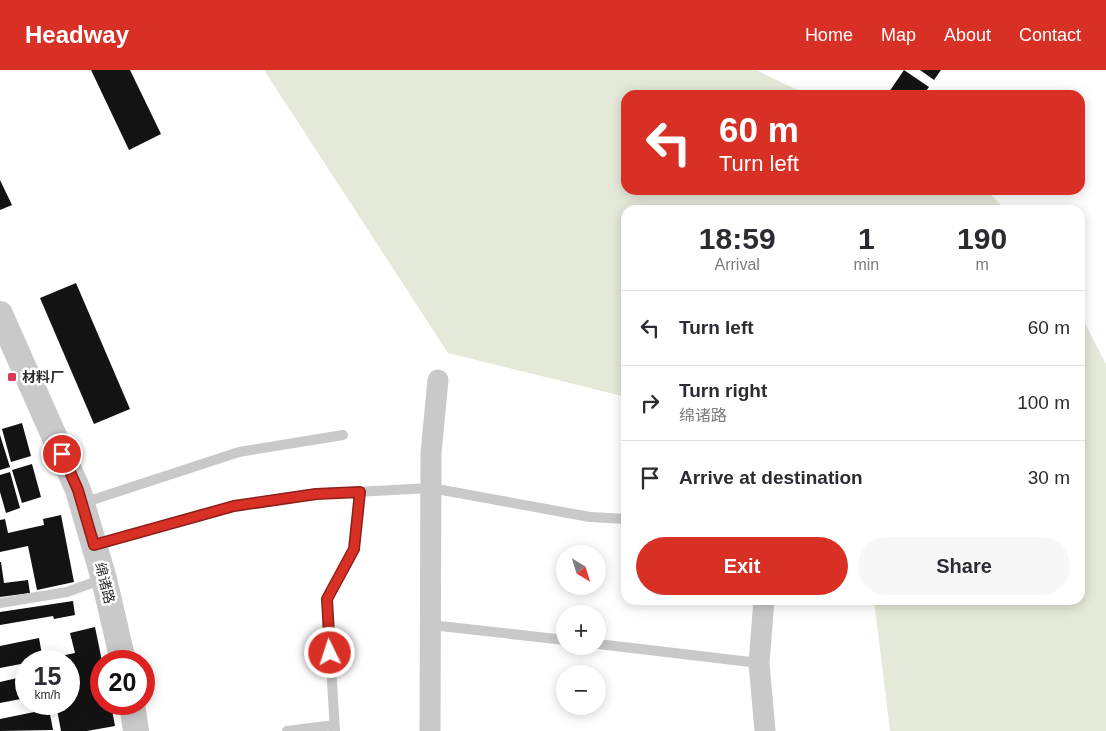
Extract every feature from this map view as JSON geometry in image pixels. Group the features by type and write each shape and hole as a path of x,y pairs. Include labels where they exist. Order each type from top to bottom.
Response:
{"street":[{"name":"绵诸路","path":"0,314 78,490 104,579 120,650"},
{"path":"430,731 431,453 438,380"},
{"path":"764,605 760,663 765,731"},
{"path":"134,715 136,731"}],"lane":[{"path":"82,504 239,452 343,435"},
{"path":"94,545 234,506 316,494 431,488 590,517 621,519"},
{"path":"287,731 335,728 327,599 354,549 360,492"},
{"path":"0,603 67,592 104,579"},
{"path":"431,625 556,639"},
{"path":"606,645 760,663"}],"shaded area":[{"path":"264,70 756,70 798,90 621,90 621,195 991,195 1001,205 621,205 621,396 448,353"},
{"path":"1085,324 1106,364 1106,731 890,731 875,605 1085,605"}],"building":[{"path":"91,70 130,70 161,134 129,150"},
{"path":"904,70 929,87 927,90 890,90"},
{"path":"920,70 941,70 934,80"},
{"path":"0,180 12,205 0,210"},
{"path":"76,283 130,409 94,424 40,298"},
{"path":"22,423 31,456 11,462 2,429"},
{"path":"0,435 10,467 0,470"},
{"path":"32,464 41,497 22,503 12,470"},
{"path":"10,472 20,508 6,513 0,492 0,475"},
{"path":"61,515 74,582 37,590 28,546 0,552 0,520 5,519 8,533 44,525 43,519"},
{"path":"0,562 4,583 28,580 30,593 0,597"},
{"path":"73,601 75,615 54,619 53,616 0,625 0,612"},
{"path":"95,627 100,650 90,650 90,715 113,715 115,726 87,731 61,731 58,715 80,715 80,650 74,650 70,633"},
{"path":"39,638 41,650 15,650 15,665 0,668 0,646"},
{"path":"15,679 15,700 0,703 0,682"},
{"path":"20,715 50,715 53,730 0,731 0,719"}],"place":[{"name":"材料厂","path":"12,377"}],"route":[{"path":"62,454 78,490 94,545 234,506 316,494 360,492 354,549 327,599 330,653"}]}
